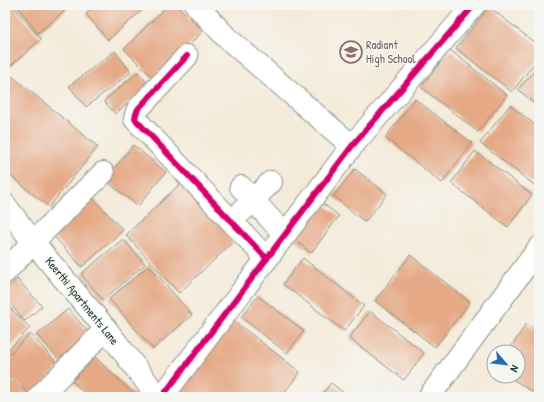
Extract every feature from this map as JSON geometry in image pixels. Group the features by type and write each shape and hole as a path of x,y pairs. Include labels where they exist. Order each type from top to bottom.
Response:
{"street":[{"path":"196,5 227,38 352,146"},
{"path":"162,397 352,146 474,5"},
{"path":"187,56 138,109 135,119 267,259"},
{"path":"5,272 33,242 103,173"},
{"path":"232,222 247,193 271,182"},
{"path":"247,193 285,235"},
{"name":"Keerthi Apartments Lane","path":"5,205 33,242 106,329 158,397"},
{"path":"429,397 539,248"},
{"path":"39,397 106,329"}],"building":[{"path":"5,5 12,5 41,39 5,71"},
{"path":"16,5 72,5 38,33"},
{"path":"96,5 148,5 108,40 86,14"},
{"path":"168,5 177,5 203,31 155,80 124,49"},
{"path":"489,7 539,46 539,57 512,92 456,48"},
{"path":"450,50 507,95 478,132 421,87"},
{"path":"115,51 131,72 86,107 69,86"},
{"path":"539,67 539,108 518,89"},
{"path":"138,72 149,85 115,114 104,101"},
{"path":"8,73 98,147 49,207 5,171 5,76"},
{"path":"415,99 472,143 442,183 385,138"},
{"path":"510,105 539,128 539,184 537,187 480,143"},
{"path":"133,145 166,172 138,206 105,180"},
{"path":"475,151 532,195 508,227 451,183"},
{"path":"355,169 387,194 365,222 333,196"},
{"path":"181,183 235,240 179,293 126,235"},
{"path":"90,195 123,230 82,267 50,232"},
{"path":"317,199 339,216 311,253 289,235"},
{"path":"123,239 145,264 103,300 81,274"},
{"path":"410,255 470,302 435,347 375,301"},
{"path":"303,258 364,306 344,331 283,284"},
{"path":"149,265 192,315 153,349 109,299"},
{"path":"17,279 42,306 25,321 5,298 5,290"},
{"path":"258,296 304,331 287,353 241,317"},
{"path":"5,303 30,328 5,353"},
{"path":"68,309 93,337 62,363 37,335"},
{"path":"370,311 424,353 404,380 349,338"},
{"path":"234,321 300,372 281,397 175,397"},
{"path":"526,324 539,332 539,396 520,384 526,384 526,344 513,344"},
{"path":"30,334 60,366 30,396 5,370 5,358"},
{"path":"95,357 137,397 89,397 72,381"},
{"path":"5,373 29,397 5,397"},
{"path":"331,383 349,397 320,397"}],"cycle path":[{"path":"162,397 352,146 474,5"},
{"path":"187,56 138,109 135,119 267,259"}],"place":[{"name":"Radiant High School","path":"351,52"}]}
